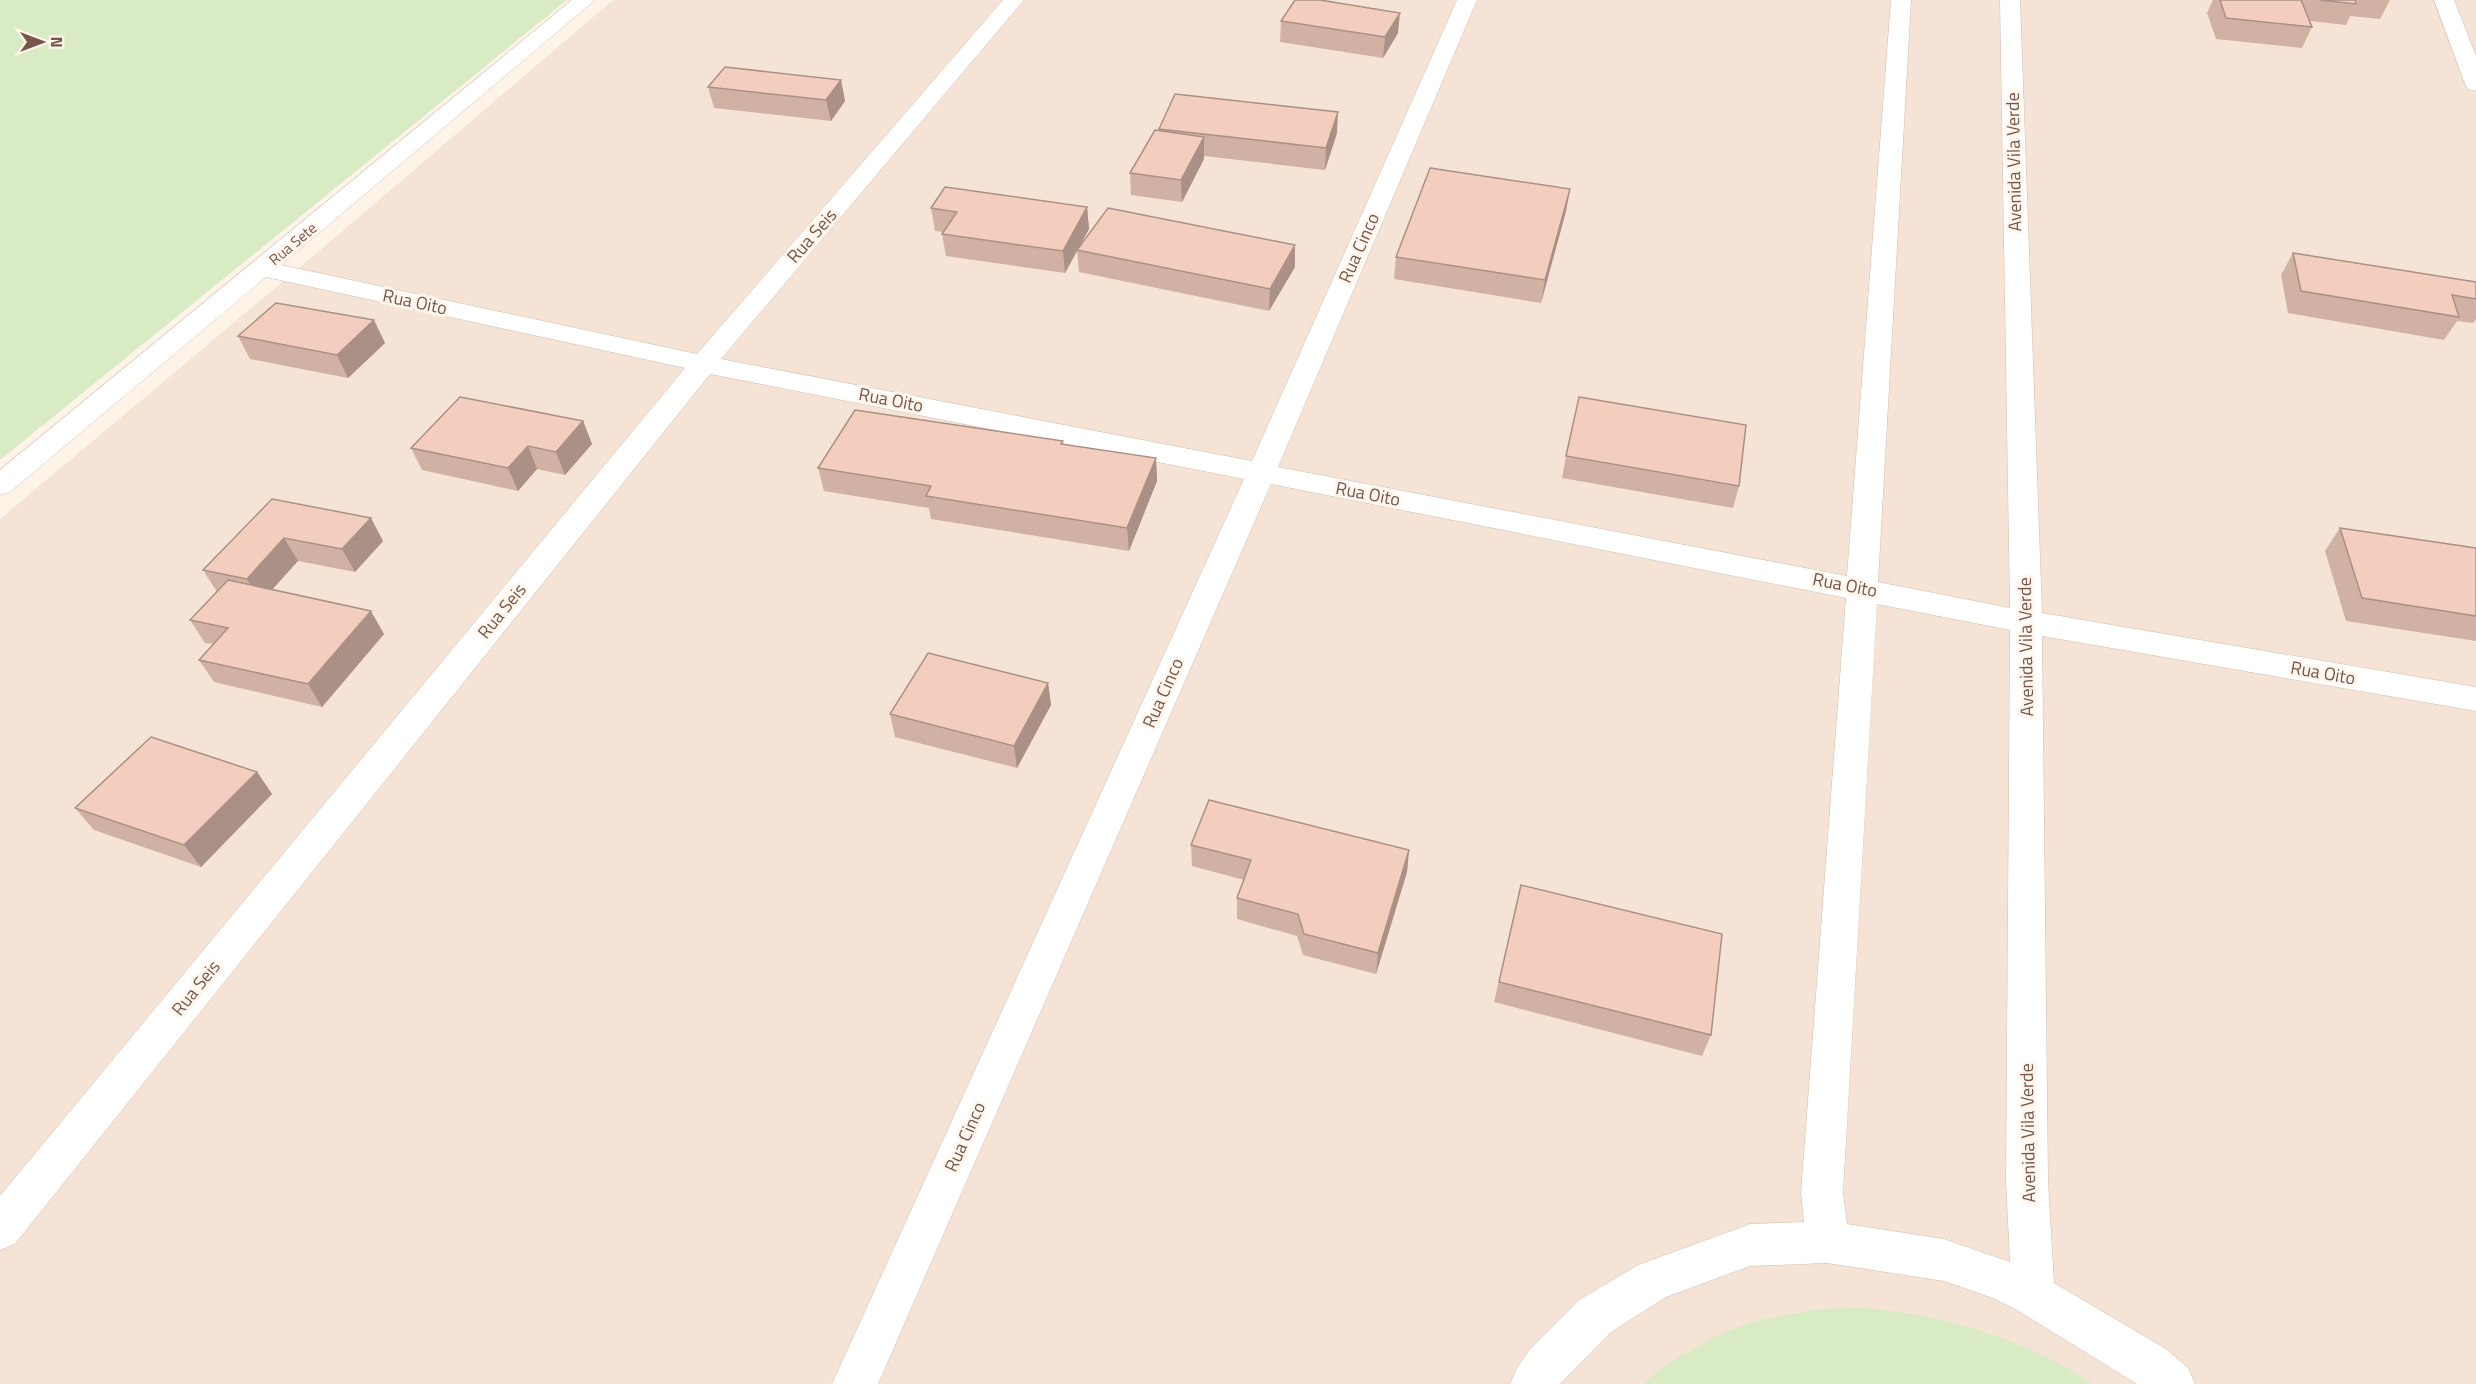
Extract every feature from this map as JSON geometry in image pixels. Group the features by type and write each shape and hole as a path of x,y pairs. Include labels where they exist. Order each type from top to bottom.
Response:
{"street":[{"name":"Rua Sete","path":"0,485 585,0"},
{"name":"Rua Seis","path":"0,1229 703,364 1014,0"},
{"name":"Rua Cinco","path":"855,1384 1260,473 1467,0"},
{"path":"1827,1242 1822,1193 1901,0"},
{"name":"Avenida Vila Verde","path":"2010,0 2026,622 2027,1169 2033,1295"},
{"path":"2444,0 2476,84"},
{"name":"Rua Oito","path":"263,269 703,364 1863,588 2026,622 2476,699"},
{"path":"1533,1384 1546,1365 1595,1316 1653,1280 1750,1245 1827,1242 1944,1260 2002,1280 2033,1295 2150,1365 2172,1384"}],"shaded area":[{"path":"613,0 2476,0 2476,1384 0,1384 0,519"}],"green space":[{"path":"0,0 567,0 0,460"},
{"path":"1819,1309 1884,1310 1966,1326 2045,1356 2093,1384 1644,1384 1654,1374 1682,1355 1731,1330 1767,1318"}],"building":[{"path":"1295,0 1320,0 1400,13 1385,37 1281,21"},
{"path":"2220,0 2301,0 2312,27 2226,18"},
{"path":"2320,0 2355,0 2356,4"},
{"path":"725,67 841,80 826,100 708,87"},
{"path":"1175,94 1338,112 1326,148 1159,129"},
{"path":"1155,130 1204,137 1181,180 1130,173"},
{"path":"1430,168 1570,189 1545,280 1396,257"},
{"path":"945,187 1087,207 1063,251 942,234 957,212 931,208"},
{"path":"1108,208 1295,245 1270,289 1077,250"},
{"path":"2293,253 2476,282 2476,299 2452,295 2459,317 2301,291"},
{"path":"276,303 374,320 337,355 238,336"},
{"path":"460,397 583,421 556,452 528,446 508,468 411,448"},
{"path":"1579,397 1746,425 1739,486 1566,456"},
{"path":"855,410 1063,441 1061,444 1156,458 1127,528 926,496 931,486 818,468"},
{"path":"272,499 371,518 342,549 284,538 247,579 203,570"},
{"path":"2340,528 2476,548 2476,616 2362,598"},
{"path":"228,580 371,611 308,684 199,660 228,628 190,620"},
{"path":"928,653 1048,683 1014,746 890,714"},
{"path":"151,737 257,772 184,845 75,808"},
{"path":"1209,800 1409,850 1378,953 1304,934 1298,914 1237,898 1251,860 1191,845"},
{"path":"1521,885 1722,934 1711,1035 1499,982"}]}
